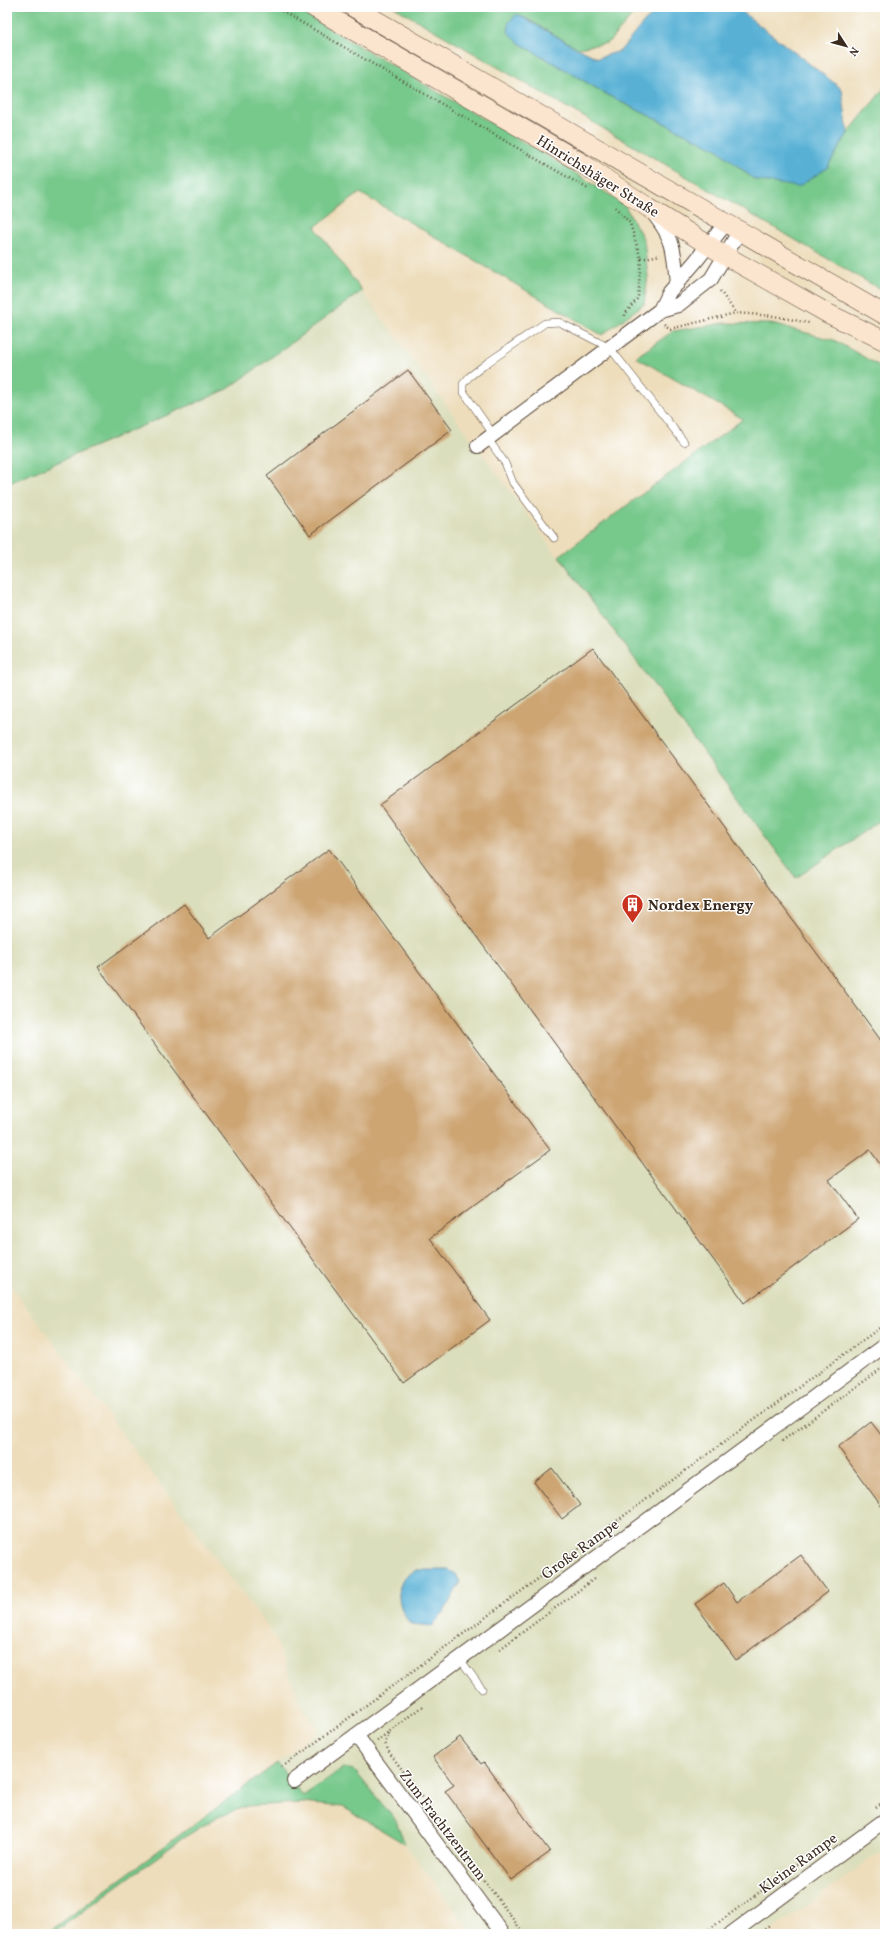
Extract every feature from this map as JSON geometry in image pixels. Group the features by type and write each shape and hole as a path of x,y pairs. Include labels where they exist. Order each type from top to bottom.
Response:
{"main road":[{"name":"Hinrichshäger Straße","path":"314,7 580,162 649,208 726,256 827,313 885,341"},
{"name":"Hinrichshäger Straße","path":"353,7 885,316"}],"street":[{"path":"649,208 664,226 671,240 674,252 677,284"},
{"path":"656,313 669,292 708,245 732,228"},
{"path":"486,440 656,313 678,305 711,279 726,256 732,228"},
{"name":"Große Rampe","path":"294,1781 885,1345"},
{"name":"Zum Frachtzentrum","path":"356,1735 503,1934"},
{"name":"Kleine Rampe","path":"730,1934 885,1820"}],"lane":[{"path":"554,538 514,483 505,463 486,440 463,391 464,384 469,377 487,363 545,323 559,322 610,348 684,442"},
{"path":"460,1659 482,1689"}],"path":[{"path":"275,7 591,192"},
{"path":"612,204 630,223 641,259 638,298 625,314 628,334"},
{"path":"711,279 736,313"},
{"path":"656,313 670,329 736,313 774,316 813,324"},
{"path":"282,1767 885,1324"},
{"path":"392,1729 387,1736 385,1743 389,1752 524,1934"},
{"path":"872,1810 885,1800"},
{"path":"703,1934 803,1860"}],"shaded area":[{"path":"362,291 796,878 885,817 885,1848 768,1934 473,1934 405,1844 396,1821 343,1768 303,1796 277,1763 320,1730 303,1709 273,1634 7,1281 7,484 228,389"}],"green space":[{"path":"7,7 292,7 561,164 624,204 644,240 648,276 644,304 602,335 360,193 315,227 362,291 228,389 7,484"},
{"path":"394,7 640,7 608,43 577,48 524,17 519,43 615,99 717,149 755,180 827,168 848,133 885,87 885,292"},
{"path":"724,323 772,324 834,340 885,369 885,817 796,878 559,556 743,419 636,357 673,331"},
{"path":"277,1763 303,1796 343,1768 354,1770 396,1821 405,1844 343,1807 301,1803 247,1806 216,1818 183,1838 52,1934 46,1934"}],"water":[{"path":"661,7 707,7 741,11 842,89 848,133 827,168 798,187 755,180 717,149 615,99 519,43 508,32 509,22 517,14 577,48 598,58 620,51 644,22"},
{"path":"416,1570 449,1570 456,1574 460,1583 444,1612 432,1626 411,1624 407,1620 400,1603 400,1585 407,1576"}],"building":[{"path":"408,370 452,430 310,535 267,476"},
{"name":"Nordex Energy","path":"593,648 885,1046 885,1171 870,1150 829,1180 858,1219 745,1303 380,805"},
{"path":"329,849 550,1150 430,1238 490,1320 404,1383 98,967 184,904 209,938"},
{"path":"871,1422 885,1440 885,1511 838,1447"},
{"path":"552,1468 580,1505 562,1519 534,1482"},
{"path":"801,1555 828,1592 736,1660 695,1604 724,1583 737,1602"},
{"path":"460,1737 481,1764 484,1762 550,1852 511,1880 445,1791 454,1785 433,1757"}],"place":[{"name":"Nordex Energy","path":"633,924"}]}
